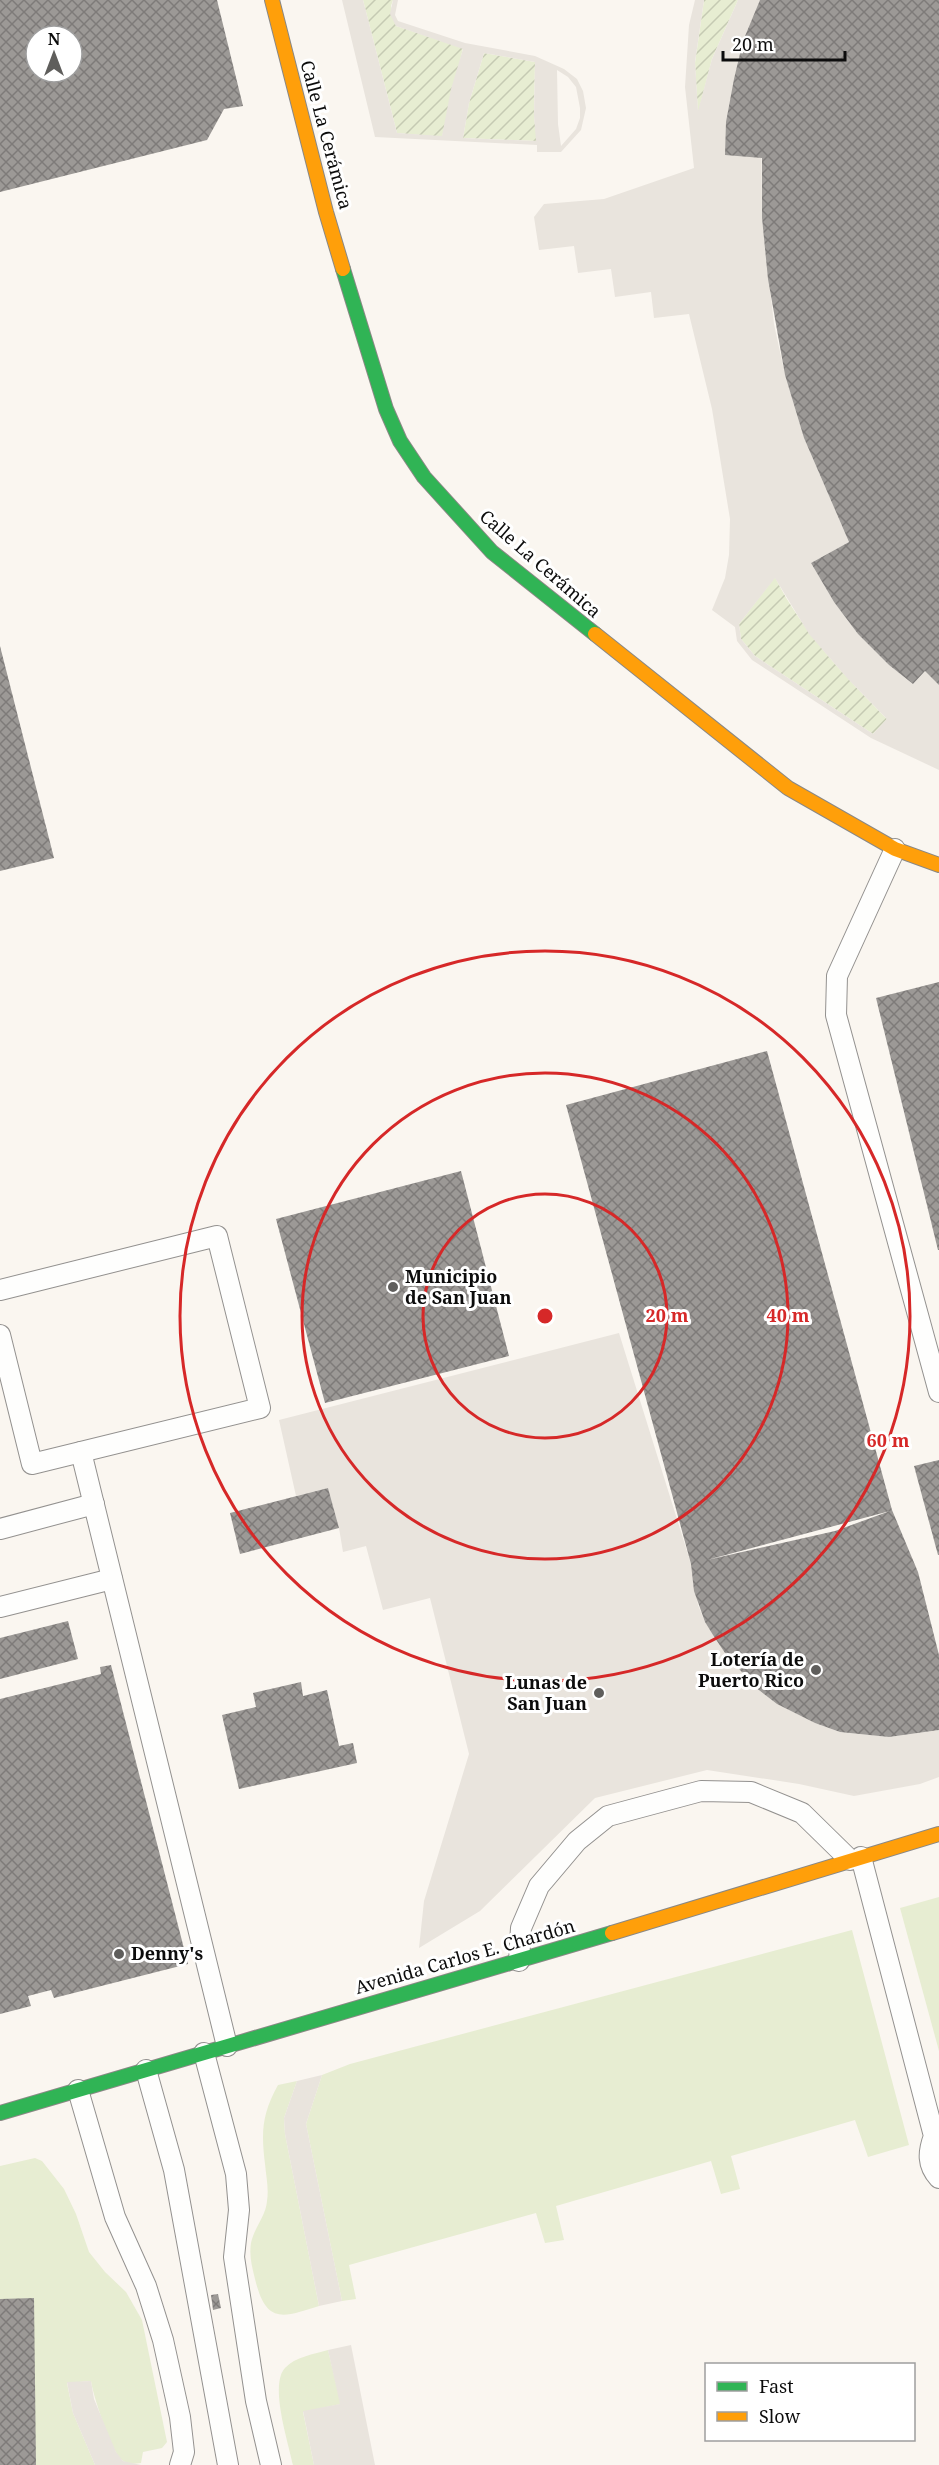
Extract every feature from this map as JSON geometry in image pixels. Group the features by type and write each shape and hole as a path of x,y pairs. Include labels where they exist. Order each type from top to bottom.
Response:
{"street":[{"name":"Calle La Cerámica","path":"272,0 326,212 386,409 400,441 424,477 492,552 642,674 788,788 895,849 939,865"},
{"name":"Avenida Carlos E. Chardón","path":"0,2113 519,1961 939,1834"}],"lane":[{"path":"895,849 837,975 836,1015 939,1392"},
{"path":"0,1290 217,1236 260,1408 32,1464 0,1335"},
{"path":"81,1452 227,2046"},
{"path":"0,1529 94,1504"},
{"path":"0,1607 112,1579"},
{"path":"519,1961 521,1928 539,1887 577,1841 608,1816 701,1791 751,1792 802,1813 855,1858 936,2130 929,2159 931,2167 939,2178"},
{"path":"204,2053 238,2182 239,2210 234,2257 256,2401 271,2465"},
{"path":"146,2070 176,2181 228,2465"},
{"path":"78,2090 115,2217 155,2312 180,2417 184,2452 180,2465"}],"green space":[{"path":"363,0 393,0 391,6 396,26 463,48 442,137 397,133"},
{"path":"704,0 738,0 712,59 698,113 695,63"},
{"path":"484,53 535,62 534,116 537,141 463,138 469,103"},
{"path":"775,577 798,616 825,653 887,719 873,734 755,656 741,639 739,624"},
{"path":"939,1897 939,2051 900,1908"},
{"path":"852,1930 909,2145 868,2157 855,2120 731,2156 740,2189 721,2194 711,2161 556,2206 564,2240 545,2243 536,2213 349,2265 356,2299 342,2301 306,2124 322,2075 350,2064"},
{"path":"297,2081 284,2118 285,2134 319,2306 285,2315 277,2314 264,2304 254,2275 250,2248 267,2201 268,2187 263,2142 266,2114 278,2085"},
{"path":"35,2158 42,2161 64,2189 76,2214 89,2252 105,2272 126,2292 142,2320 167,2442 162,2448 143,2452 141,2463 127,2463 113,2447 95,2399 91,2381 67,2383 73,2413 95,2465 36,2465 0,2299 0,2166"},
{"path":"328,2350 341,2404 303,2412 314,2465 293,2465 279,2401 281,2376 285,2368 294,2361"}],"shaded area":[{"path":"342,0 363,0 397,133 442,136 451,89 463,49 396,26 390,14 393,0 398,0 395,15 398,21 465,43 535,56 564,69 577,79 583,91 586,108 581,130 561,152 537,152 537,145 375,137","holes":["484,53 535,62 536,141 463,138 469,103","557,70 568,77 576,87 580,108 580,118 576,129 561,146 558,124"]},
{"path":"695,0 704,0 695,62 698,111 712,59 738,0 760,0 762,218 774,324 785,375 804,438 849,542 811,563 834,602 858,634 889,665 913,684 925,671 939,685 939,770 871,738 752,660 737,641 735,627 712,610 725,578 729,555 730,519 712,409 689,314 654,318 651,292 615,297 611,269 578,273 574,246 539,250 534,217 544,204 604,199 694,168 685,87 689,25","holes":["775,578 809,634 887,719 873,734 755,656 741,639 739,624"]},
{"path":"619,1333 691,1564 698,1605 705,1622 725,1653 755,1687 777,1704 815,1723 840,1732 889,1737 939,1730 939,1777 920,1784 854,1796 799,1784 707,1770 595,1798 480,1911 419,1948 424,1901 469,1754 430,1598 383,1610 366,1546 343,1552 328,1488 296,1496 279,1420"},
{"path":"322,2075 306,2124 342,2301 319,2306 285,2134 284,2118 297,2081"},
{"path":"351,2345 375,2465 314,2465 303,2411 340,2404 328,2350"},
{"path":"91,2381 94,2399 116,2452 123,2461 141,2465 95,2465 73,2413 67,2382"}],"building":[{"path":"0,0 217,0 243,106 224,109 207,140 0,192"},
{"path":"760,0 939,0 939,685 925,671 913,684 889,665 858,634 834,602 811,563 849,542 804,438 785,375 768,279 762,218 762,158 725,155 726,122 734,79 743,41"},
{"path":"0,646 54,858 0,871"},
{"path":"939,982 939,1250 938,1250 876,998"},
{"path":"767,1051 892,1510 918,1572 939,1655 939,1730 889,1737 840,1732 815,1723 777,1704 755,1687 725,1653 705,1622 694,1591 691,1564 566,1105","holes":["890,1511 835,1531 707,1560"]},
{"name":"Municipio de San Juan","path":"461,1171 509,1356 325,1403 276,1219"},
{"path":"939,1460 939,1555 938,1555 914,1466"},
{"path":"328,1488 339,1528 240,1554 230,1513"},
{"path":"68,1621 78,1659 0,1679 0,1638"},
{"path":"111,1665 188,1964 54,1998 51,1990 28,1996 31,2006 0,2014 0,1699 101,1674 100,1667"},
{"path":"301,1682 303,1696 327,1690 339,1746 353,1743 357,1763 239,1789 222,1715 256,1707 253,1693"},
{"path":"218,2294 221,2308 213,2310 211,2295"},
{"path":"34,2298 36,2465 0,2465 0,2299"}],"traffic: fast":[{"path":"343,269 386,409 400,441 424,477 492,552 595,634"},
{"path":"0,2113 612,1933"}],"traffic: slow":[{"path":"272,0 326,212 343,269"},
{"path":"595,634 788,788 895,849 939,865"},
{"path":"612,1933 939,1834"}],"place":[{"name":"Municipio de San Juan","path":"393,1287"},
{"name":"Lotería de Puerto Rico","path":"816,1670"},
{"name":"Lunas de San Juan","path":"599,1693"},
{"name":"Denny's","path":"119,1954"}]}
